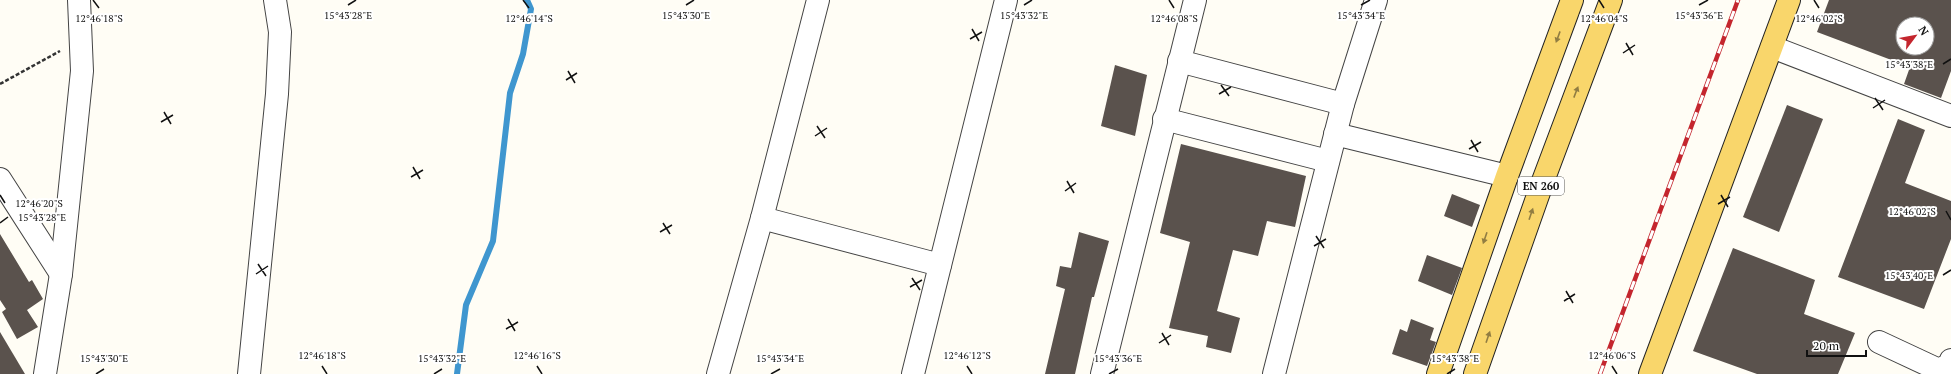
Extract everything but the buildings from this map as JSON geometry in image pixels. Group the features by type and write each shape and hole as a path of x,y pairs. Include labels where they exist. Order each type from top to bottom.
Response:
{"main road":[{"name":"EN 260","path":"1440,367 1507,176 1572,0"},
{"name":"EN 260","path":"1476,374 1542,181 1611,0"},
{"path":"1650,374 1789,0"},
{"path":"1440,367 1476,374"}],"street":[{"path":"46,374 61,274 82,71 82,40 79,0"},
{"path":"249,374 277,94 280,32 275,0"},
{"path":"718,374 762,218 818,0"},
{"path":"913,374 1006,0"},
{"path":"1102,374 1194,0"},
{"path":"1274,374 1343,104 1376,0"},
{"path":"1772,47 1951,116"},
{"path":"1179,61 1343,104"},
{"path":"1164,119 1328,161"},
{"path":"1335,134 1507,176"},
{"path":"0,179 61,274"},
{"path":"762,218 940,265"},
{"path":"1879,342 1939,370 1950,364 1951,360"}],"path":[{"path":"0,84 82,40"}],"waterway":[{"path":"457,374 466,305 493,241 510,93 523,54 531,9 527,0"}],"railway":[{"path":"1600,374 1738,0"}]}
